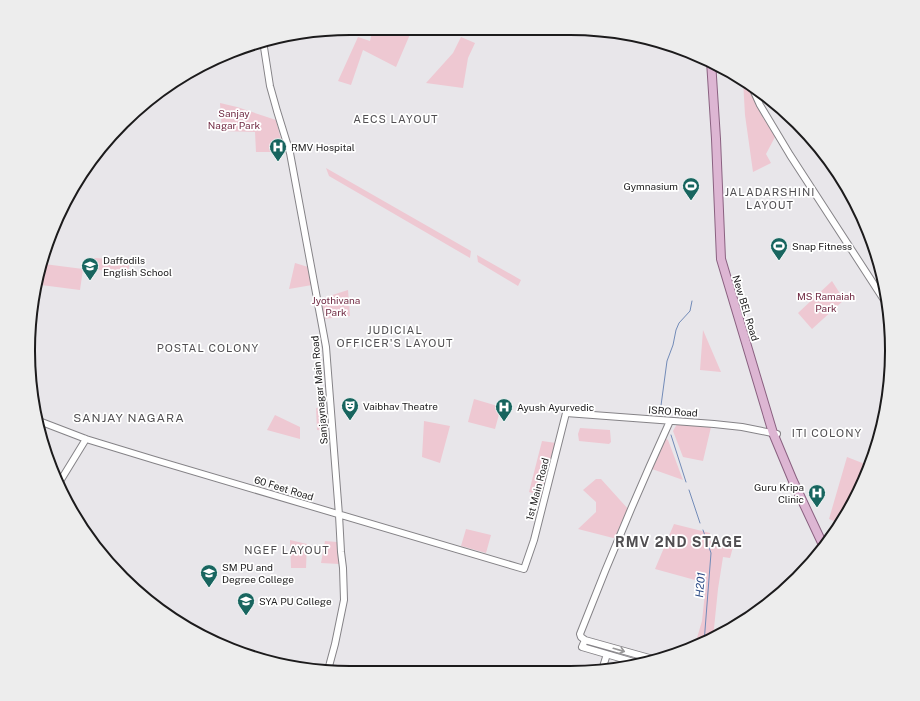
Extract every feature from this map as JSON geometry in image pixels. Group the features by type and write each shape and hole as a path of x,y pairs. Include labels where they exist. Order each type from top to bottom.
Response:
{"main road":[{"name":"New BEL Road","path":"711,69 721,259 775,433 793,481 821,541"},
{"name":"New BEL Road","path":"715,71 720,140 725,259 762,390"},
{"name":"New BEL Road","path":"775,433 824,537"}],"street":[{"name":"Sanjaynagar Main Road","path":"263,48 270,86 290,153 326,347 343,568 344,600 329,665"},
{"path":"756,96 790,155 880,293"},
{"name":"ISRO Road","path":"566,413 714,424 775,433"},
{"name":"1st Main Road","path":"524,569 534,540 566,413"},
{"path":"644,657 585,640 580,634 645,476 670,421"},
{"name":"60 Feet Road","path":"44,424 86,439 524,569"},
{"path":"62,478 86,439"},
{"path":"585,640 582,647 628,660"},
{"path":"604,664 607,654"}],"green space":[{"path":"371,35 410,35 396,67 363,50 351,85 338,81 358,37 370,41"},
{"path":"461,37 475,43 468,58 463,88 426,83 453,53"},
{"path":"743,87 754,94 775,137 766,154 771,163 753,172 745,115"},
{"name":"Sanjay Nagar Park","path":"220,103 276,120 284,152 256,152 255,132 222,131"},
{"path":"326,168 471,251 470,258 329,176"},
{"path":"477,255 521,280 518,286 478,262"},
{"path":"94,258 130,260 128,274 93,269"},
{"path":"295,263 308,267 312,285 289,289"},
{"path":"47,264 83,269 80,290 42,285"},
{"name":"MS Ramaiah Park","path":"832,281 844,300 812,329 798,313"},
{"name":"Jyothivana Park","path":"348,290 350,316 323,319 320,299"},
{"path":"703,330 721,372 700,370"},
{"path":"474,399 501,407 495,429 468,422"},
{"path":"316,408 326,410 328,431 317,430"},
{"path":"275,415 300,427 300,439 267,430"},
{"path":"424,421 450,426 440,463 422,457"},
{"path":"677,424 711,427 703,461 683,457 673,431"},
{"path":"580,428 610,430 611,442 609,444 579,441 578,434"},
{"path":"665,438 668,440 683,480 652,469"},
{"path":"542,441 556,443 543,496 529,492"},
{"path":"847,457 864,464 843,508 835,521 829,519"},
{"path":"596,479 601,479 629,510 617,539 578,529 596,512 596,502 583,490"},
{"path":"674,524 710,533 709,541 733,547 730,558 723,557 714,631 697,639 702,621 706,583 655,569"},
{"path":"466,529 491,535 486,553 461,546"},
{"path":"290,540 307,544 306,568 291,568"},
{"path":"325,541 337,542 339,564 321,563"}],"waterway":[{"name":"H201","path":"660,413 667,361 673,345 676,330 679,323 690,311 692,301"},
{"name":"H201","path":"671,435 686,482"},
{"name":"H201","path":"689,490 700,523"},
{"name":"H201","path":"703,530 711,553 705,635"}],"place":[{"name":"RMV Hospital","path":"278,162"},
{"name":"Gymnasium","path":"691,201"},
{"name":"Snap Fitness","path":"779,261"},
{"name":"Daffodils English School","path":"90,281"},
{"name":"Vaibhav Theatre","path":"350,421"},
{"name":"Ayush Ayurvedic","path":"504,422"},
{"name":"Guru Kripa Clinic","path":"817,508"},
{"name":"SM PU and Degree College","path":"209,588"},
{"name":"SYA PU College","path":"246,616"}],"district":[{"name":"AECS LAYOUT","path":"396,119"},
{"name":"JALADARSHINI LAYOUT","path":"770,198"},
{"name":"JUDICIAL OFFICER'S LAYOUT","path":"395,336"},
{"name":"POSTAL COLONY","path":"208,348"},
{"name":"SANJAY NAGARA","path":"129,418"},
{"name":"ITI COLONY","path":"827,433"},
{"name":"RMV 2ND STAGE","path":"679,542"},
{"name":"NGEF LAYOUT","path":"287,550"}]}
